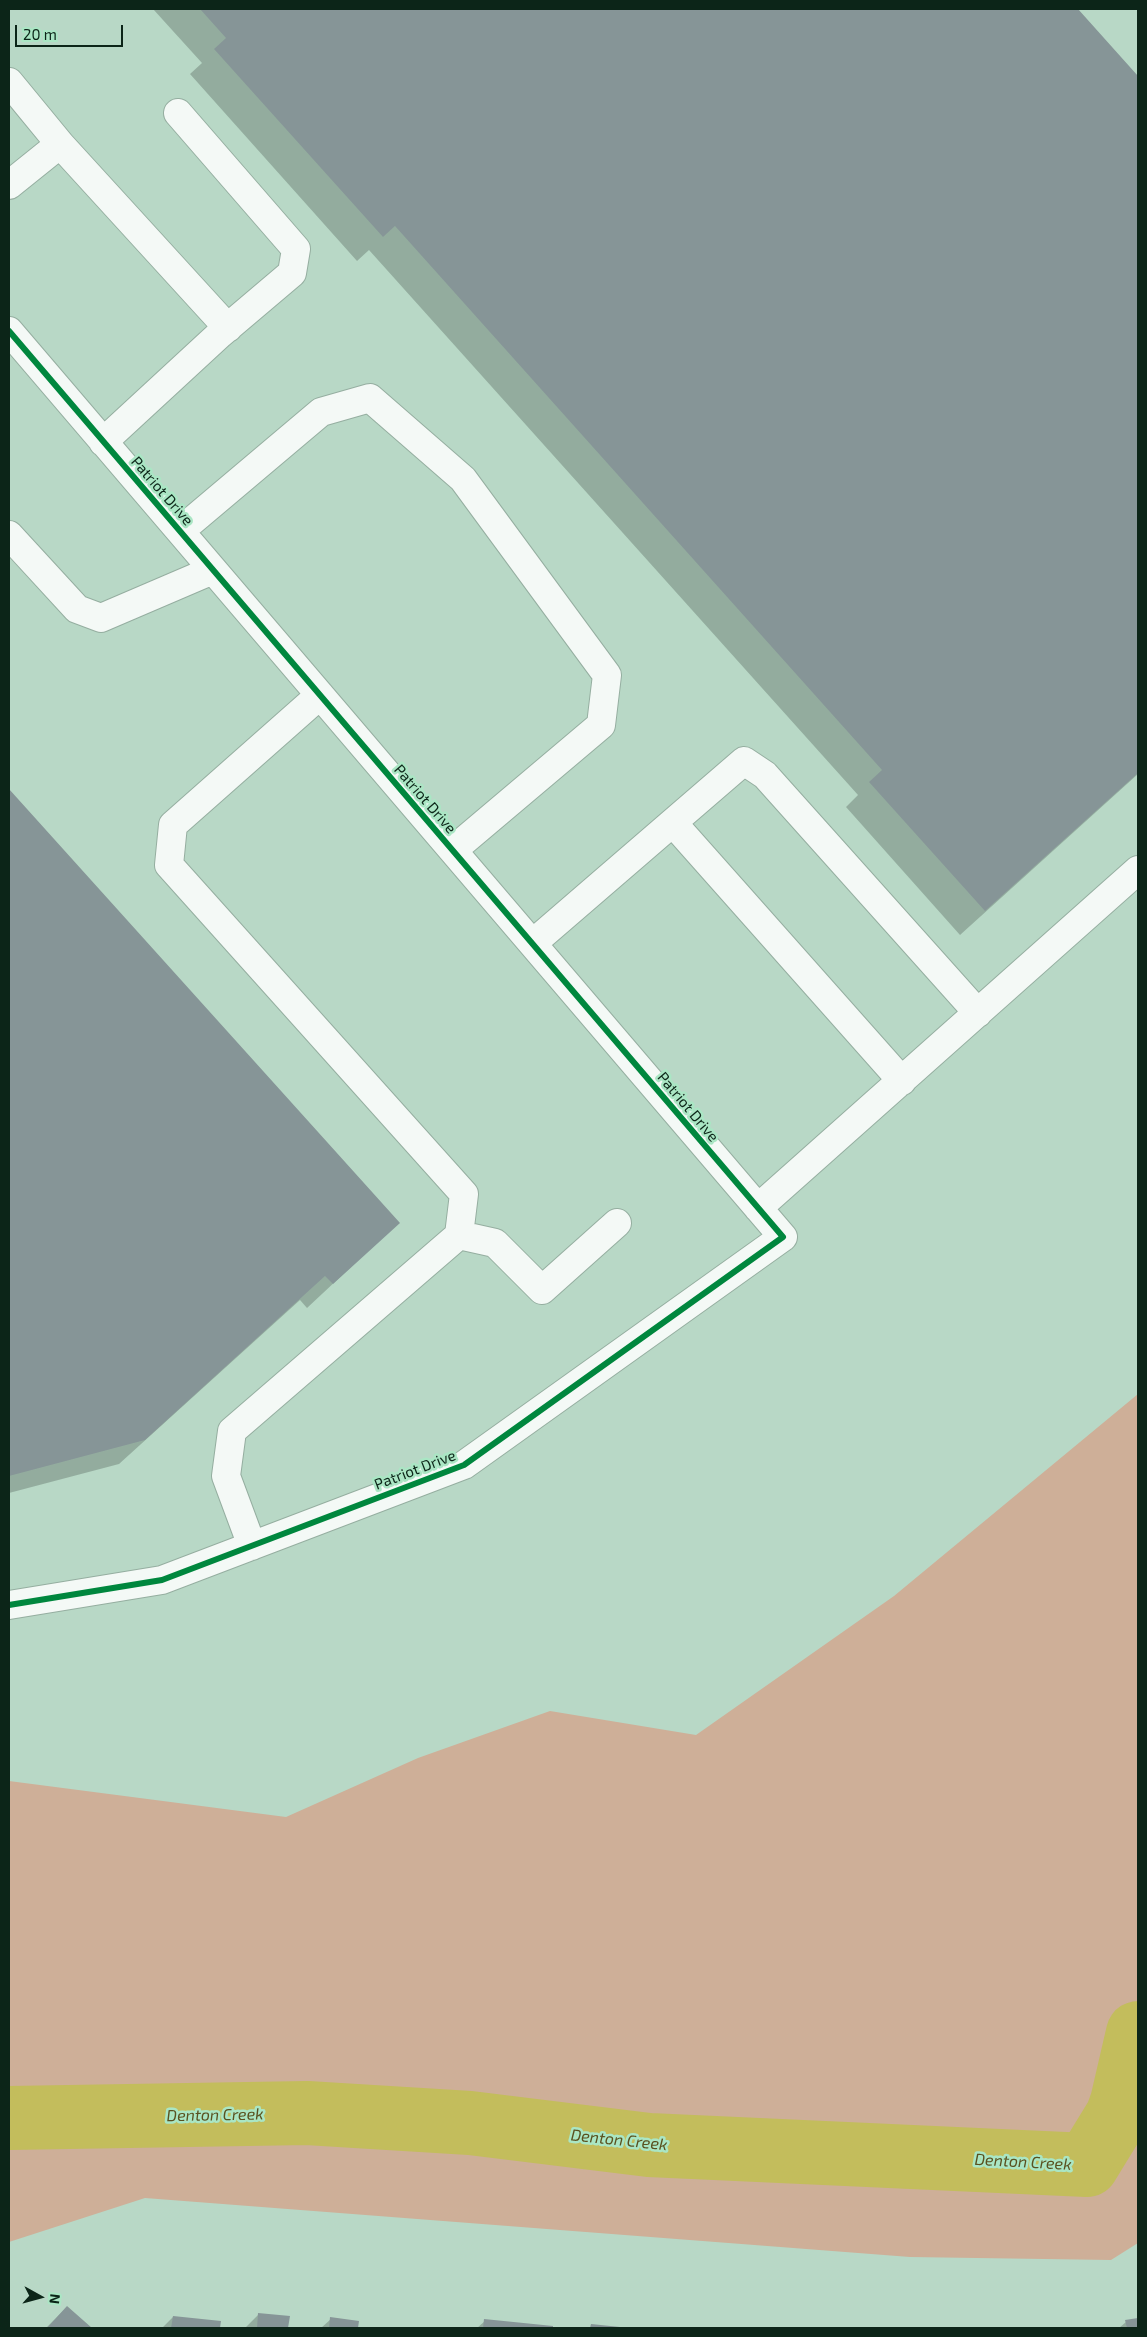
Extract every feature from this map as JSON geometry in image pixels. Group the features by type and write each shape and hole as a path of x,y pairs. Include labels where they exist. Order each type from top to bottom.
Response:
{"street":[{"path":"9,82 60,144 228,328"},
{"path":"103,442 228,328 292,273 296,249 178,113"},
{"path":"9,185 60,144"},
{"name":"Patriot Drive","path":"9,331 783,1237 464,1465 162,1580 9,1605"},
{"path":"180,531 322,412 370,398 463,479 607,675 601,724 453,850"},
{"path":"9,535 77,609 101,618 213,570"},
{"path":"252,1546 226,1476 232,1431 459,1236 464,1194 169,865 173,825 320,695"},
{"path":"533,944 744,761 765,775 978,1013"},
{"path":"673,823 902,1081"},
{"path":"758,1208 1138,870"},
{"path":"459,1236 495,1244 542,1290 617,1223"}],"shaded area":[{"path":"1138,1394 1138,2243 1111,2260 910,2257 145,2198 9,2242 9,1781 286,1817 418,1758 550,1711 696,1735 894,1596"}],"building":[{"path":"200,9 1078,9 1138,76 1138,773 985,911 869,782 882,770 395,226 383,237 214,49 226,38"},
{"path":"9,789 400,1223 333,1284 325,1276 145,1440 9,1476"},
{"path":"67,2306 92,2328 47,2328"},
{"path":"258,2313 290,2316 288,2328 257,2328"},
{"path":"173,2316 221,2321 220,2328 171,2328"},
{"path":"330,2317 359,2321 358,2328 329,2328"},
{"path":"1138,2318 1138,2328 1127,2328 1125,2320"},
{"path":"484,2319 553,2326 553,2328 483,2328"},
{"path":"591,2324 620,2327 620,2328 590,2328"}],"waterway":[{"name":"Denton Creek","path":"9,2118 307,2113 470,2123 649,2145 1087,2165 1117,2116 1138,2033"}],"cycle path":[{"path":"9,331 783,1237 464,1465 162,1580 9,1605"}]}
